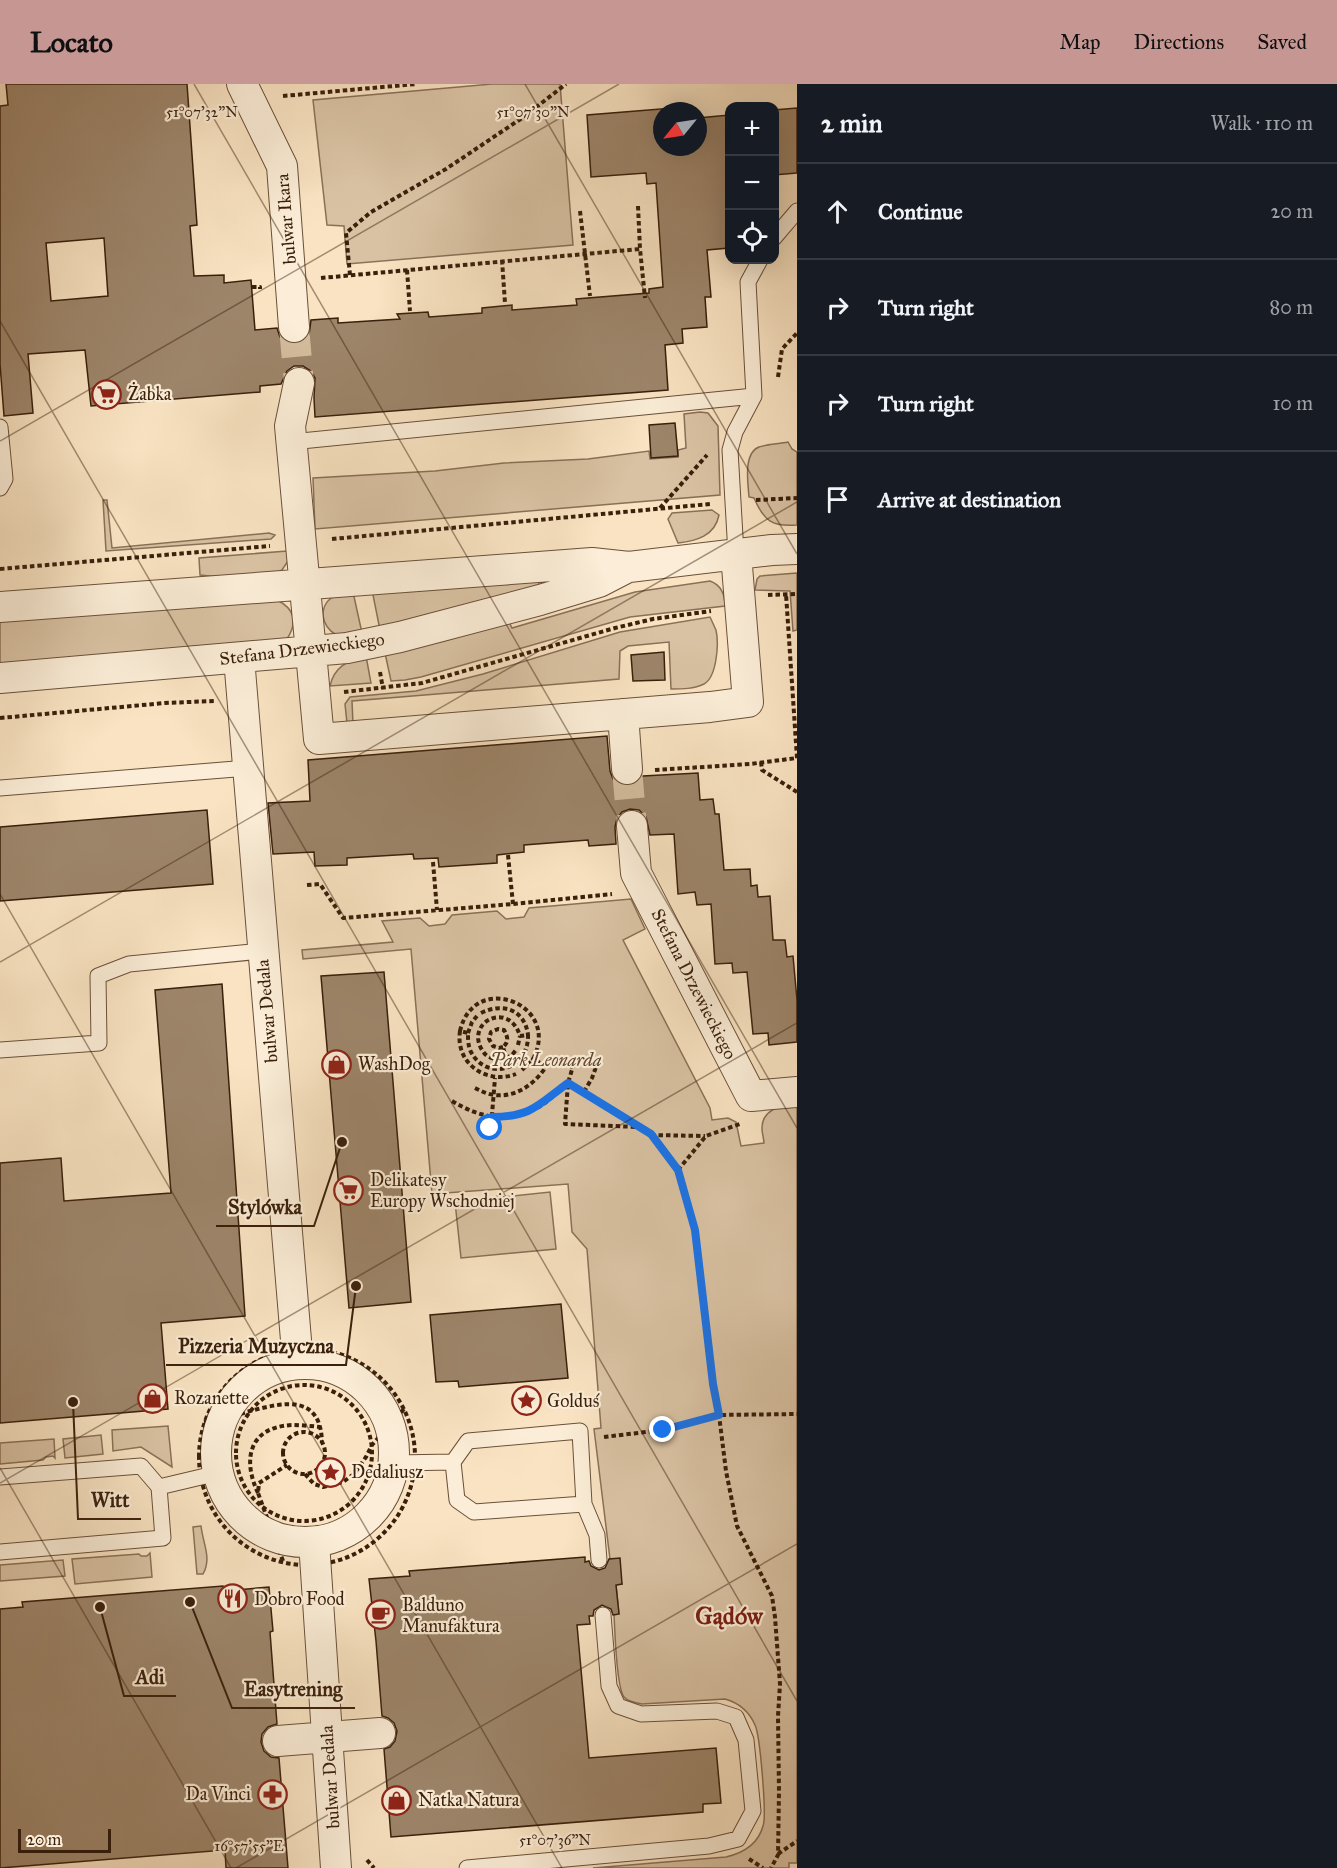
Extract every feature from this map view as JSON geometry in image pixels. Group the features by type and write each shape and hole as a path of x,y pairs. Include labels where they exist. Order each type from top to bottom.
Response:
{"street":[{"name":"bulwar Ikara","path":"246,92 282,166 294,327"},
{"path":"299,383 290,426 319,739 748,702 736,554"},
{"name":"Stefana Drzewieckiego","path":"0,607 592,562 629,567 797,549"},
{"name":"Stefana Drzewieckiego","path":"0,678 347,648 411,635 599,582 629,567"},
{"name":"bulwar Dedala","path":"239,658 297,1356"},
{"path":"623,714 627,759"},
{"name":"Stefana Drzewieckiego","path":"632,826 636,873 751,1096"},
{"path":"751,1096 797,1092"},
{"path":"297,1356 348,1374 369,1391 385,1412 395,1441 386,1492 368,1517 315,1554 293,1542 273,1536 248,1521 209,1475 233,1400 250,1382 297,1356"},
{"name":"bulwar Dedala","path":"315,1554 336,1868"},
{"path":"278,1741 380,1733"}],"lane":[{"path":"779,232 797,211"},
{"path":"736,554 730,450 735,432 754,396 747,282 758,264"},
{"path":"291,442 754,396"},
{"path":"0,427 4,479 0,488"},
{"path":"0,788 248,768"},
{"path":"0,1050 99,1042 98,976 129,964 262,951"},
{"path":"584,1504 474,1512 457,1500 453,1462 468,1441 580,1431 584,1504 597,1535 599,1560"},
{"path":"395,1441 453,1462"},
{"path":"0,1477 141,1466 159,1487 163,1539 0,1552"},
{"path":"159,1487 209,1475"},
{"path":"467,1868 709,1846 738,1839 753,1811 746,1740 736,1717 717,1711 641,1714 618,1706 609,1686 603,1616"}],"path":[{"path":"246,92 416,84"},
{"path":"350,275 346,233 371,212 446,169 525,116 566,84"},
{"path":"638,206 645,298"},
{"path":"580,211 590,296"},
{"path":"291,280 640,249"},
{"path":"502,260 505,303"},
{"path":"407,269 410,311"},
{"path":"252,287 260,287"},
{"path":"777,381 782,350 797,333"},
{"path":"659,508 709,453 735,432"},
{"path":"752,500 797,498"},
{"path":"0,569 122,557 201,553 711,504"},
{"path":"627,759 642,758 649,768 658,771 797,758 786,594"},
{"path":"761,762 762,770 797,792"},
{"path":"508,855 513,904"},
{"path":"433,862 437,910"},
{"path":"307,885 320,884 343,918 645,890"},
{"path":"501,1008 502,998"},
{"path":"516,1074 495,1078 483,1074 469,1064 459,1041 467,1014 475,1006 491,999 502,998 519,1003 534,1019 538,1040 533,1059 522,1070"},
{"path":"493,1008 501,1008 511,1010 521,1017 527,1026 528,1046 520,1060 511,1066 495,1069 485,1066 474,1055 469,1048 468,1033 472,1022 479,1015 493,1008"},
{"path":"500,1017 509,1019 520,1036 512,1055 506,1058 494,1059 484,1053 478,1044 479,1030 490,1019 500,1017"},
{"path":"501,1029 507,1034 507,1043 503,1047 496,1047 490,1043 489,1035 495,1030 501,1029"},
{"path":"460,1032 468,1033"},
{"path":"520,1036 528,1035"},
{"path":"503,1047 506,1058"},
{"path":"576,1056 568,1083 565,1124 639,1127"},
{"path":"533,1059 547,1067"},
{"path":"475,1089 494,1095 504,1095 528,1086 540,1078 551,1059 573,1067"},
{"path":"584,1092 596,1067"},
{"path":"490,1139 495,1078"},
{"path":"568,1083 651,1134 678,1170 695,1230 713,1384 737,1526 772,1596 780,1684 778,1855"},
{"path":"452,1101 475,1114 492,1117 512,1116 544,1104 568,1083"},
{"path":"651,1134 705,1136 741,1123 751,1096"},
{"path":"678,1170 705,1136"},
{"path":"305,1474 314,1484 323,1487 343,1482 354,1474 366,1457 395,1441 413,1435 395,1441 372,1463 367,1480 352,1502 338,1513 321,1520 304,1522 286,1519 262,1507 244,1486 236,1460 239,1432 226,1417 216,1397 234,1376 257,1360 276,1353 297,1356 324,1350 349,1357 371,1370 390,1388 395,1441 409,1495 393,1523 369,1546 340,1561 315,1554 284,1563 261,1556 241,1543 224,1527 210,1507 209,1475 198,1450 226,1417 284,1388 303,1385 321,1387 338,1394 359,1412 368,1428 395,1441"},
{"path":"226,1417 280,1404 299,1405 315,1414 320,1427 325,1456 323,1463 318,1469 305,1474 298,1473 285,1461 284,1450 288,1440 297,1434 308,1433 317,1437 322,1443"},
{"path":"580,1431 600,1438 663,1430 719,1415 797,1414"},
{"path":"284,1563 251,1479 249,1456 259,1439 270,1430 291,1425 320,1427"},
{"path":"258,1493 259,1483 287,1465"},
{"path":"771,1868 778,1855 797,1841"}],"green space":[{"path":"492,84 560,84 573,245 347,264 344,226 327,225 313,100"},
{"path":"708,413 718,426 720,495 315,529 313,478 588,459 649,451 650,459 678,457 678,450 686,448 684,414"},
{"path":"788,442 797,452 797,525 781,525 770,521 761,512 754,498 749,497 748,469 754,450 762,446"},
{"path":"103,500 107,500 112,548 269,533 275,535 271,539 106,551"},
{"path":"712,510 719,515 709,533 698,539 678,543 668,519 672,513"},
{"path":"287,551 288,561 282,570 275,574 228,578 200,575 199,558"},
{"path":"797,573 797,630 793,631 790,591 755,590 757,579 760,576"},
{"path":"536,579 538,586 380,630 372,590"},
{"path":"710,581 722,590 725,606 630,617 421,677 391,681 385,653 444,641 509,622 512,628 635,592"},
{"path":"353,592 362,633 342,636 327,627 324,621 324,610 330,599"},
{"path":"277,600 288,608 293,616 293,627 287,639 0,666 0,620"},
{"path":"710,617 717,636 716,659 708,680 696,687 671,689 669,642 628,646 620,651 619,679 352,701 353,724 347,723 345,704 350,697 416,691 483,674 620,632"},
{"path":"366,656 371,683 330,686 338,669 353,660"},
{"name":"Park Leonarda","path":"631,899 645,929 623,940 710,1108 712,1120 728,1118 736,1122 741,1146 764,1143 763,1122 769,1112 797,1102 797,1863 789,1863 789,1868 593,1868 726,1857 754,1843 761,1833 764,1819 761,1759 755,1725 743,1708 725,1699 642,1704 628,1700 621,1691 614,1615 619,1614 616,1585 622,1584 610,1559 594,1429 601,1428 587,1249 572,1232 568,1184 432,1194 411,949 303,959 302,950 393,942 382,921 420,918 429,926 445,924 452,915 497,911 506,919 524,917 529,908"},
{"path":"550,1192 556,1249 461,1258 455,1202"},
{"path":"168,1426 172,1467 141,1447 113,1451 112,1430"},
{"path":"101,1435 103,1454 65,1458 63,1439"},
{"path":"54,1439 55,1458 53,1456 43,1460 0,1464 0,1443"},
{"path":"201,1526 207,1562 203,1574 197,1574 193,1527"},
{"path":"150,1553 152,1577 75,1584 72,1559 139,1554 147,1556"},
{"path":"63,1560 65,1576 0,1581 0,1565"}],"building":[{"path":"6,84 187,84 197,225 190,226 194,276 224,275 224,283 251,280 255,330 277,328 280,337 287,343 295,344 303,342 309,335 311,320 338,318 338,323 400,319 397,314 428,312 429,317 482,313 482,308 512,305 512,310 577,305 576,299 649,293 649,289 663,287 656,183 647,184 646,173 591,177 587,115 653,110 653,156 707,156 707,117 725,115 725,248 707,250 711,297 705,297 707,327 682,329 683,343 665,345 668,390 315,417 315,378 311,371 303,366 294,366 287,371 281,384 260,386 260,392 91,406 85,350 28,354 33,413 4,416 0,364 0,106 8,105","holes":["104,238 108,296 51,301 46,243"]},
{"path":"797,108 797,173 779,175 779,110"},
{"path":"675,423 678,456 651,458 649,425"},
{"path":"664,652 665,680 633,681 631,655"},
{"path":"607,736 610,771 613,779 620,785 636,784 643,776 698,773 700,800 713,799 715,814 719,814 724,870 750,869 751,886 757,885 758,897 770,896 773,940 785,940 787,957 793,956 797,1000 797,1042 769,1045 768,1033 753,1034 747,972 733,973 732,963 715,964 711,904 697,905 695,892 678,894 674,834 650,835 646,817 639,810 630,809 622,812 617,818 616,844 589,846 588,840 524,845 524,852 497,855 497,863 439,867 438,858 414,859 413,854 347,858 347,865 315,866 314,852 273,854 268,803 310,801 308,760"},
{"path":"207,810 213,884 0,901 0,827"},
{"path":"384,972 411,1302 349,1308 321,976"},
{"path":"222,984 245,1316 161,1323 168,1409 0,1423 0,1163 61,1158 64,1201 171,1193 155,990"},
{"path":"561,1304 568,1378 459,1387 458,1381 436,1382 430,1315"},
{"path":"585,1557 585,1562 589,1561 591,1566 599,1570 605,1568 609,1559 620,1558 622,1584 616,1585 619,1614 613,1615 611,1609 602,1605 594,1610 593,1616 589,1616 590,1624 577,1625 589,1758 716,1748 721,1803 703,1804 703,1812 391,1837 384,1749 390,1747 395,1741 397,1731 394,1723 382,1716 369,1579 410,1576 409,1571"},
{"path":"223,1586 224,1591 269,1587 277,1724 268,1727 262,1734 261,1742 264,1751 271,1757 279,1758 288,1868 226,1868 225,1850 0,1868 0,1609 23,1607 22,1602"}],"tunnel":[{"path":"294,327 299,383"},
{"path":"627,769 632,826"}],"place":[{"name":"Żabka","path":"107,394"},
{"name":"WashDog","path":"337,1064"},
{"name":"Stylówka","path":"342,1142"},
{"name":"Delikatesy Europy Wschodniej","path":"349,1190"},
{"name":"Pizzeria Muzyczna","path":"356,1286"},
{"name":"Rozanette","path":"153,1398"},
{"name":"Golduś","path":"526,1401"},
{"name":"Witt","path":"73,1402"},
{"name":"Dedaliusz","path":"330,1472"},
{"name":"Dobro Food","path":"233,1599"},
{"name":"Easytrening","path":"190,1602"},
{"name":"Adi","path":"100,1607"},
{"name":"Balduno Manufaktura","path":"381,1615"},
{"name":"Da Vinci","path":"272,1794"},
{"name":"Natka Natura","path":"397,1800"}],"district":[{"name":"Gądów","path":"729,1616"}],"route":[{"path":"490,1128 492,1117 512,1116 533,1109 544,1104 568,1083 651,1134 678,1170 695,1230 713,1384 719,1415 663,1430"}]}
